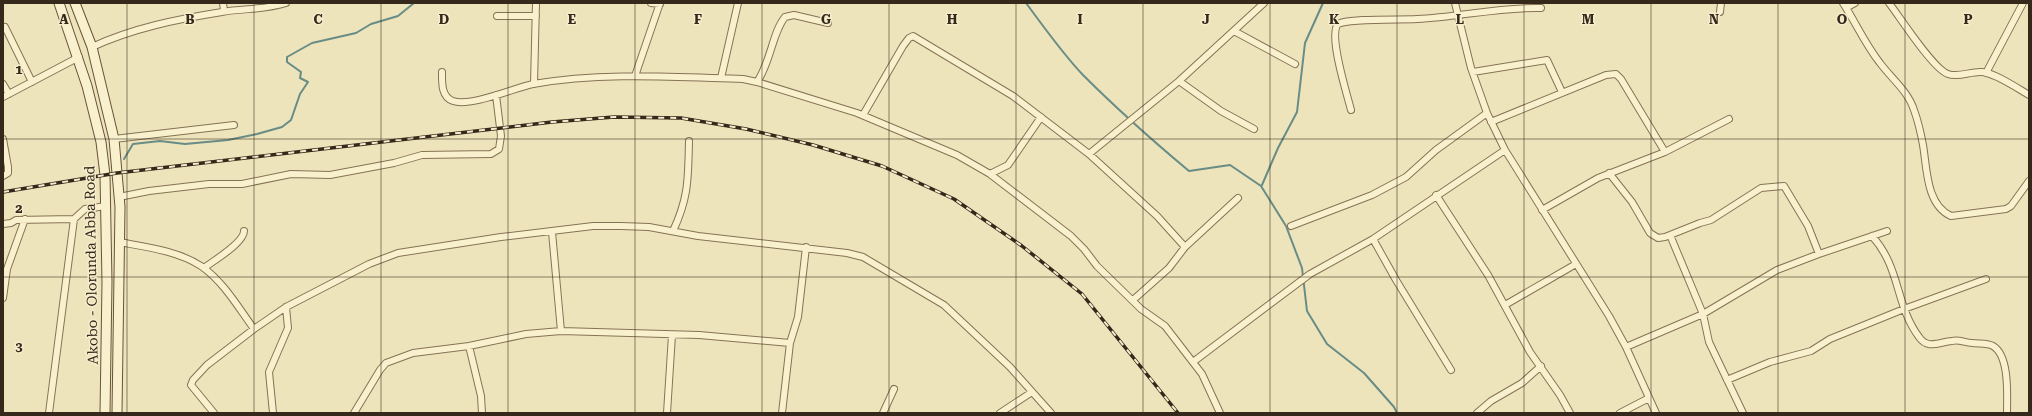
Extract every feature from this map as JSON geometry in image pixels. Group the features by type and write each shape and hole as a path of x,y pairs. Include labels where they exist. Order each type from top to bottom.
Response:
{"main road":[{"name":"Akobo - Olorunda Abba Road","path":"59,3 78,57 99,137 106,185 105,413"},
{"name":"Akobo - Olorunda Abba Road","path":"75,3 92,47 114,139 119,197 120,242 117,413"},
{"path":"106,185 118,184"}],"street":[{"path":"223,3 224,12"},
{"path":"92,47 124,33 166,22 224,12 258,10 286,3"},
{"path":"534,84 536,3"},
{"path":"634,76 660,4 650,3"},
{"path":"721,78 738,3"},
{"path":"1089,154 1112,133 1179,81 1264,3"},
{"path":"1455,3 1473,72 1491,122 1505,150 1626,347 1656,413"},
{"path":"1720,3 1720,12"},
{"path":"1855,3 1845,5 1871,51 1906,94 1914,108 1923,145 1927,176 1934,199 1943,212 1951,216 2006,209 2011,206 2029,182"},
{"path":"1889,3 1907,29 1939,68 1946,73 1954,75 1979,72 1986,73 2029,95"},
{"path":"1986,73 2023,3"},
{"path":"1351,110 1335,41 1335,27 1338,24 1346,21 1418,19 1500,9 1541,8"},
{"path":"757,82 767,66 785,17 794,15 828,23"},
{"path":"497,16 536,16"},
{"path":"5,27 32,82"},
{"path":"1234,31 1295,64"},
{"path":"863,115 903,46 909,38 913,36 1013,96 1041,116 1089,154 1158,216 1185,247"},
{"path":"3,84 6,96 78,57"},
{"path":"1473,72 1547,60 1562,92"},
{"path":"442,72 443,88 445,93 454,101 486,98 534,84 634,76 721,78 757,82 863,115 957,154 990,174 1071,236 1084,248 1097,266 1132,300 1165,326 1202,374 1220,413"},
{"path":"1491,122 1606,75 1618,75 1665,152"},
{"path":"1179,81 1221,111 1254,129"},
{"path":"119,197 209,184 242,184 291,174 330,175 386,165 422,155 491,154 499,149 502,136 496,95"},
{"path":"1291,226 1372,195 1406,177 1436,150 1487,113"},
{"path":"990,174 1008,165 1041,116"},
{"path":"1542,210 1609,173 1665,152 1729,119"},
{"path":"114,139 234,125"},
{"path":"3,139 8,167 7,174 3,176"},
{"path":"673,231 683,210 686,197 689,141"},
{"path":"1193,362 1310,274 1373,239 1436,195 1505,150"},
{"path":"1609,173 1632,202 1650,233 1658,238 1670,236 1700,223 1711,220 1761,188 1784,186 1808,226 1819,254"},
{"path":"1436,195 1488,275 1530,352 1541,366 1570,413"},
{"path":"1132,300 1169,268 1185,247 1238,198"},
{"path":"3,224 25,219 74,219 86,209 106,206"},
{"path":"3,298 5,269 25,219"},
{"path":"49,413 74,219"},
{"path":"214,413 191,385 193,380 207,365 254,329 286,307 370,264 398,253 501,237 594,226 621,226 649,227 698,236 847,252 863,257 944,305 1010,367 1051,413"},
{"path":"204,268 238,242 243,236 244,231"},
{"path":"1626,347 1703,314 1777,270 1886,231"},
{"path":"552,232 560,331"},
{"path":"1670,236 1703,314 1709,342 1743,413"},
{"path":"1872,236 1881,245 1891,264 1904,309 1911,325 1924,344 1930,345 1959,340 1993,346 1998,351 2007,376 2007,413"},
{"path":"1373,239 1396,280 1451,370"},
{"path":"120,242 170,252 204,268 220,283 254,329"},
{"path":"782,413 790,343 798,317 806,247"},
{"path":"1505,305 1576,264"},
{"path":"1727,380 1770,362 1811,351 1830,339 1904,309 1986,279"},
{"path":"272,413 269,372 288,328 286,307"},
{"path":"354,413 380,370 386,363 413,353 469,346 526,334 560,331 727,336 790,343"},
{"path":"667,413 672,335"},
{"path":"469,346 481,396 482,413"},
{"path":"1477,413 1491,401 1522,383 1541,366"},
{"path":"883,413 894,389"},
{"path":"1000,413 1032,392"},
{"path":"1620,413 1649,398"}],"waterway":[{"path":"124,159 133,144 160,141 185,144 228,140 282,127 291,120 300,94 308,82 300,78 301,72 287,62 287,57 312,43 356,33 371,24 398,16 414,3"},
{"path":"1026,3 1075,67 1108,100 1189,171 1230,165 1261,186 1286,226 1302,268 1307,311 1327,344 1364,373 1394,407 1397,413"},
{"path":"1262,185 1278,148 1297,112 1305,43 1323,3"}],"railway":[{"path":"3,192 117,173 552,122 614,117 681,118 746,129 813,145 882,166 954,199 1022,246 1082,294 1178,413"}]}
